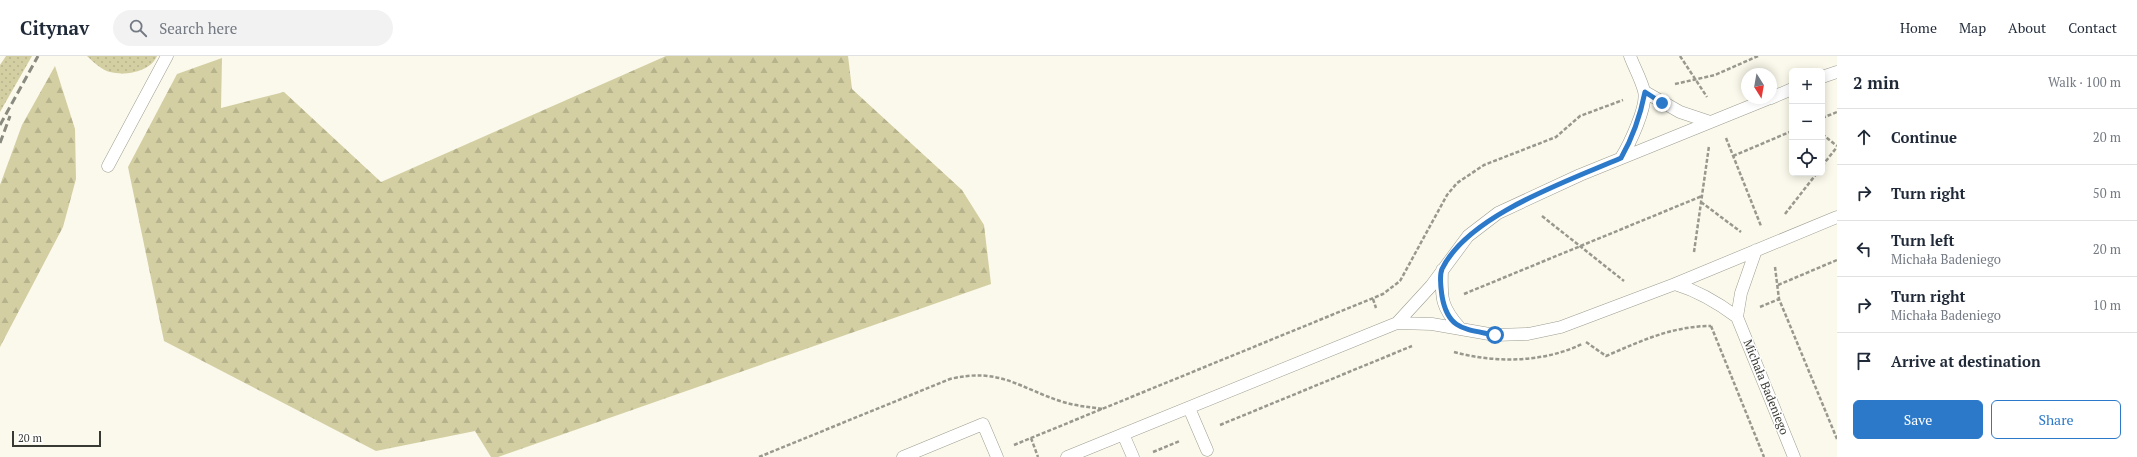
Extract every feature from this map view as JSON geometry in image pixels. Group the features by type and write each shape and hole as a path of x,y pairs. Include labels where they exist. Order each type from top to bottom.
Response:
{"lane":[{"path":"108,166 166,56"},
{"path":"1621,158 1632,140 1645,92 1630,56"},
{"path":"1825,76 1837,72"},
{"path":"1777,95 1789,90"},
{"path":"1645,92 1680,112 1710,122"},
{"path":"1397,323 1431,286 1468,236 1498,213 1621,158 1756,104"},
{"path":"1067,457 1397,323 1432,324 1495,335 1528,334 1561,327 1675,284 1837,217"},
{"path":"1675,284 1702,294 1737,316 1748,270 1756,250"},
{"path":"1442,270 1441,290 1444,304 1448,314 1460,328"},
{"name":"Michała Badeniego","path":"1737,316 1794,457"},
{"path":"1189,408 1207,450"},
{"path":"903,457 984,424 996,455"},
{"path":"1123,434 1133,457"}],"path":[{"path":"996,455 1031,438 1383,294 1400,281 1447,194 1457,183 1484,165 1556,137 1580,116 1645,92 1715,75 1758,56"},
{"path":"1825,117 1837,112"},
{"path":"1733,156 1789,132"},
{"path":"1825,136 1837,146 1825,162"},
{"path":"1694,255 1710,138"},
{"path":"1783,217 1815,176"},
{"path":"1458,296 1702,196"},
{"path":"1701,202 1744,234"},
{"path":"1538,213 1625,282"},
{"path":"1778,284 1837,260"},
{"path":"1453,351 1479,358 1520,359 1563,352 1588,342 1606,356 1662,332 1699,326 1711,326 1779,299"},
{"path":"1711,326 1764,457"},
{"path":"1146,454 1416,345"},
{"path":"759,457 950,379 972,374 1001,377 1062,401 1082,407 1103,409"},
{"path":"1031,438 1038,457"}],"green space":[{"path":"6,56 32,56 0,112 0,65"},
{"path":"87,56 157,56 149,66 136,72 116,73 104,70"},
{"path":"666,56 848,56 852,89 962,190 984,225 991,284 498,457 491,457 475,431 376,451 164,341 128,167 177,74 222,58 221,108 284,92 381,182"},
{"path":"55,66 75,129 76,179 63,227 0,347 0,185 22,125"}],"railway":[{"path":"0,125 38,56"},
{"path":"0,143 10,116"}],"route":[{"path":"1495,335 1460,328 1448,314 1441,290 1442,270 1454,252 1468,236 1498,213 1580,175 1621,158 1632,140 1645,92 1662,103"}]}
